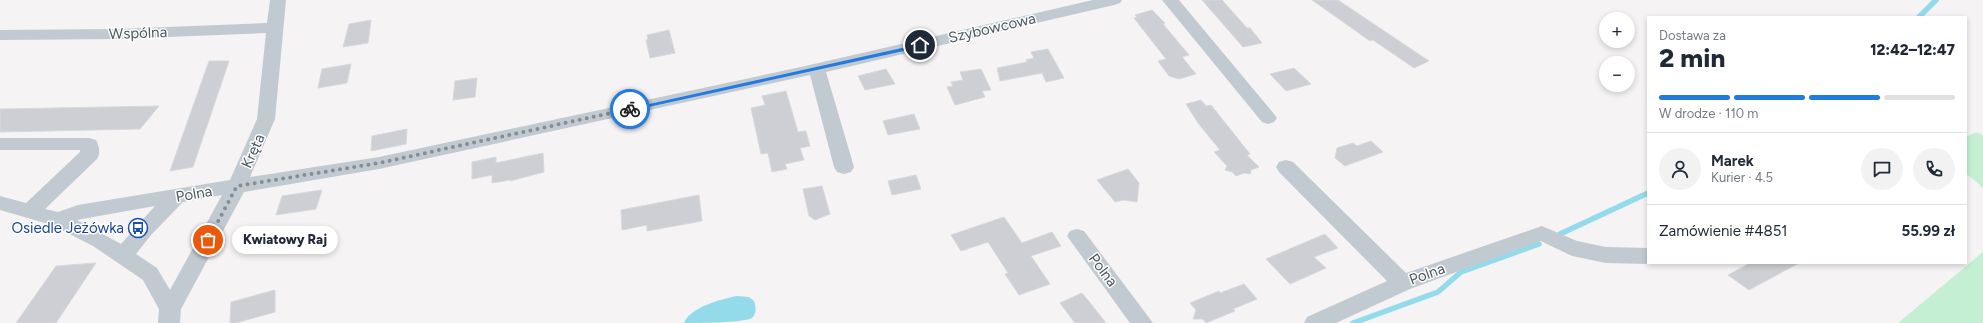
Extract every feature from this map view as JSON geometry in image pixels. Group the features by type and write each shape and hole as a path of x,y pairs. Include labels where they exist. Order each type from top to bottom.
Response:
{"street":[{"name":"Kręta","path":"170,316 237,186 266,119 278,0"},
{"name":"Szybowcowa","path":"706,92 817,69 1114,0"},
{"path":"1170,0 1268,118"},
{"name":"Wspólna","path":"0,35 118,34 275,28"},
{"path":"817,69 844,167"},
{"name":"Polna","path":"59,220 78,212 379,163 706,92"},
{"path":"0,144 89,144 90,154 31,210"},
{"path":"1286,167 1402,283"},
{"path":"123,256 144,230 176,197"},
{"path":"0,203 31,210 59,220 100,241 123,256 150,274 170,316"},
{"name":"Polna","path":"1315,323 1402,283 1542,233 1572,248 1606,255 1647,256"},
{"name":"Polna","path":"1077,236 1142,323"}],"green space":[{"path":"1976,132 1983,135 1983,189 1977,182 1967,175 1967,136"},
{"path":"1983,252 1983,323 1898,323"}],"water":[{"path":"737,296 749,297 754,301 756,310 752,318 730,322 684,323 687,317 699,308 723,299"}],"building":[{"path":"1202,0 1222,0 1247,28 1250,28 1262,43 1243,47"},
{"path":"1312,0 1338,0 1429,61 1414,68 1373,40 1370,41"},
{"path":"1152,10 1165,23 1163,24 1189,55 1182,57 1196,74 1179,79 1169,76 1158,61 1166,59 1134,18 1137,17 1135,15"},
{"path":"371,20 368,43 343,47 349,24"},
{"path":"669,30 675,53 650,58 646,40 648,39 647,35"},
{"path":"1048,49 1064,78 1046,82 1042,73 1000,81 997,68 1027,62 1026,60 1034,58 1031,52"},
{"path":"209,61 229,61 193,167 170,171"},
{"path":"351,64 347,83 318,88 322,69"},
{"path":"1294,68 1311,84 1286,91 1270,74"},
{"path":"886,69 895,84 865,90 858,76"},
{"path":"981,69 991,90 982,91 985,97 955,105 947,87 953,86 951,82 963,80 960,72"},
{"path":"477,78 475,97 453,100 455,81"},
{"path":"786,91 798,132 806,131 810,146 800,148 804,160 785,164 787,169 772,172 768,153 761,154 751,108 765,105 762,96"},
{"path":"1201,100 1206,106 1211,105 1250,154 1247,155 1259,167 1251,170 1250,174 1244,173 1236,176 1232,172 1225,170 1227,166 1214,152 1220,150 1198,123 1186,104"},
{"path":"159,106 140,129 0,132 0,109"},
{"path":"914,114 920,129 888,135 883,121"},
{"path":"407,129 406,144 371,151 372,136"},
{"path":"1371,141 1383,152 1345,166 1335,158 1337,148 1353,143 1357,146"},
{"path":"543,153 544,172 510,181 492,183 492,175 472,179 472,162 496,157 496,163"},
{"path":"1128,169 1139,183 1137,202 1123,200 1115,202 1097,180"},
{"path":"916,175 921,189 892,195 888,181"},
{"path":"822,186 830,214 815,220 809,216 803,189"},
{"path":"322,190 316,209 276,215 282,196"},
{"path":"699,195 702,221 647,231 647,225 622,230 621,210"},
{"path":"1004,217 1022,243 1052,232 1061,246 1031,256 1050,284 1019,295 1005,274 1008,273 988,242 961,251 951,235"},
{"path":"1325,234 1338,248 1314,257 1326,268 1290,284 1266,259"},
{"path":"96,263 56,323 16,323 56,266"},
{"path":"1748,264 1797,264 1749,290 1728,275"},
{"path":"1244,284 1257,299 1233,309 1235,311 1206,323 1203,319 1193,319 1196,310 1190,303 1219,291 1220,293"},
{"path":"275,290 275,312 236,323 230,323 231,302"},
{"path":"1082,293 1106,323 1075,323 1060,303"}],"waterway":[{"path":"1920,16 1936,0"},
{"path":"1560,234 1647,193"},
{"path":"1353,323 1438,292 1461,272 1539,244"}],"way so far":[{"path":"208,240 237,186 379,163 630,109"}],"place":[{"name":"Osiedle Jeżówka","path":"138,228"},
{"name":"Kwiatowy Raj","path":"208,240"}],"route":[{"path":"630,109 920,45"}]}
